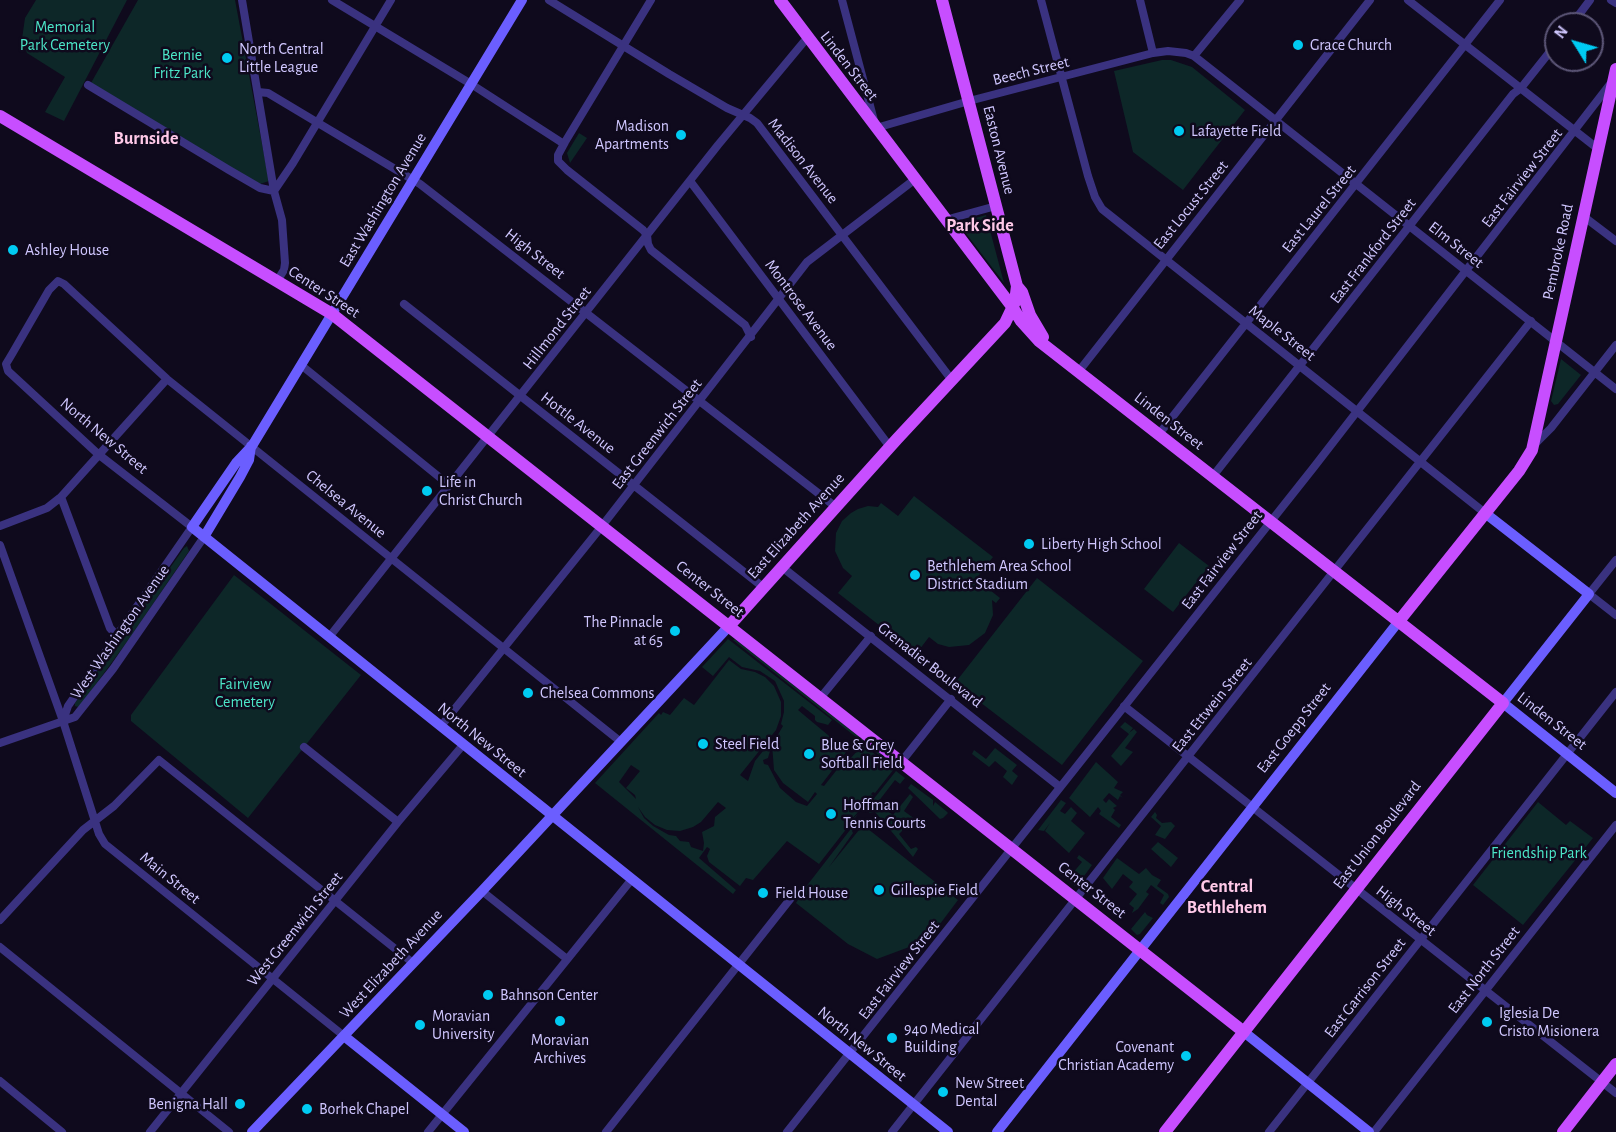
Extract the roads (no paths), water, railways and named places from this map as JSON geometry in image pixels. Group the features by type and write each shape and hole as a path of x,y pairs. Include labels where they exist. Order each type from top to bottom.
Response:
{"main road":[{"name":"Linden Street","path":"780,0 1021,321 1044,345 1503,703"},
{"name":"Easton Avenue","path":"942,0 1017,286 1013,308"},
{"name":"Pembroke Road","path":"1535,444 1597,148 1612,111 1612,82 1616,69"},
{"name":"Center Street","path":"0,116 332,314 730,625 1244,1032"},
{"path":"1017,286 1023,292 1032,318 1043,335 1044,345"},
{"name":"East Elizabeth Avenue","path":"730,625 951,379 1005,323 1013,308"},
{"name":"East Goepp Street","path":"1399,621 1519,471 1535,444"},
{"name":"East Union Boulevard","path":"1165,1132 1503,703"},
{"path":"1563,1132 1616,1064"}],"street":[{"path":"242,0 274,191 282,220 285,263 278,281"},
{"path":"332,0 471,84 564,144"},
{"path":"274,191 391,0"},
{"name":"East Washington Avenue","path":"192,527 236,463 252,446 522,0"},
{"name":"Madison Avenue","path":"549,0 727,108 750,117 757,123 951,379"},
{"path":"651,0 564,144 558,160 642,230 647,236 651,250 746,325 751,336"},
{"path":"842,0 876,128"},
{"name":"Maple Street","path":"1041,0 1088,176 1098,204 1107,215 1616,615"},
{"path":"1140,0 1153,53"},
{"name":"East Locust Street","path":"1078,371 1370,0"},
{"path":"1408,0 1597,148"},
{"name":"East Laurel Street","path":"1159,434 1500,0"},
{"path":"1611,0 1616,3"},
{"path":"1194,57 1238,1"},
{"name":"Hillmond Street","path":"330,636 690,181 807,38"},
{"name":"Beech Street","path":"876,128 1153,53 1168,51 1186,53 1194,57"},
{"name":"Elm Street","path":"1194,57 1616,389"},
{"name":"East Frankford Street","path":"1213,476 1513,94 1521,88 1544,59"},
{"name":"East Fairview Street","path":"787,1132 1270,522 1576,132 1612,82"},
{"path":"88,85 260,188 274,191"},
{"name":"High Street","path":"258,92 268,93 413,179 836,507"},
{"name":"East Greenwich Street","path":"441,726 635,484 807,262 914,180"},
{"name":"Montrose Avenue","path":"690,181 890,447"},
{"path":"945,220 996,206"},
{"path":"1583,216 1616,241"},
{"name":"North New Street","path":"58,281 49,290 6,364 8,371 16,379 98,454 330,636 948,1132"},
{"name":"Chelsea Avenue","path":"58,281 167,379 621,742"},
{"name":"Hottle Avenue","path":"404,304 763,587"},
{"name":"East Ettwein Street","path":"892,1132 1531,321"},
{"name":"East Goepp Street","path":"1535,444 1551,428 1616,345"},
{"path":"301,365 449,485"},
{"path":"0,526 47,508 61,497 167,379"},
{"name":"East Washington Avenue","path":"204,537 249,460 252,446"},
{"path":"61,497 110,628 117,636"},
{"name":"West Washington Avenue","path":"63,721 68,705 192,527"},
{"name":"West Washington Avenue","path":"63,721 75,717 86,706 204,537"},
{"name":"Main Street","path":"0,545 102,838 114,852 464,1132"},
{"name":"East Union Boulevard","path":"1503,703 1616,560"},
{"name":"Grenadier Boulevard","path":"782,567 1060,787"},
{"name":"East Goepp Street","path":"997,1132 1399,621"},
{"name":"East Elizabeth Avenue","path":"552,816 730,625"},
{"path":"821,697 871,636"},
{"name":"East Garrison Street","path":"1269,1132 1616,692"},
{"path":"902,761 951,699"},
{"name":"Linden Street","path":"1503,703 1616,793"},
{"name":"High Street","path":"1124,706 1616,1093"},
{"path":"0,743 63,721"},
{"name":"West Greenwich Street","path":"150,1132 398,822 463,745"},
{"path":"304,747 398,822"},
{"path":"0,920 83,830 128,792 159,759 413,963"},
{"name":"West Elizabeth Avenue","path":"252,1132 552,816"},
{"name":"East North Street","path":"1372,1132 1616,825"},
{"path":"428,1132 632,879"},
{"path":"482,891 567,959"},
{"path":"606,1132 795,893"},
{"path":"0,947 229,1132"},
{"name":"Center Street","path":"1244,1032 1372,1132"},
{"path":"0,1081 62,1132"}],"place":[{"name":"Grace Church","path":"1298,45"},
{"name":"North Central Little League","path":"227,58"},
{"name":"Lafayette Field","path":"1179,131"},
{"name":"Madison Apartments","path":"681,135"},
{"name":"Ashley House","path":"13,250"},
{"name":"Life in Christ Church","path":"427,491"},
{"name":"Liberty High School","path":"1029,544"},
{"name":"Bethlehem Area School District Stadium","path":"915,575"},
{"name":"The Pinnacle at 65","path":"675,631"},
{"name":"Chelsea Commons","path":"528,693"},
{"name":"Steel Field","path":"703,744"},
{"name":"Blue & Grey Softball Field","path":"809,754"},
{"name":"Hoffman Tennis Courts","path":"831,814"},
{"name":"Gillespie Field","path":"879,890"},
{"name":"Field House","path":"763,893"},
{"name":"Bahnson Center","path":"488,995"},
{"name":"Moravian Archives","path":"560,1021"},
{"name":"Iglesia De Cristo Misionera","path":"1487,1022"},
{"name":"Moravian University","path":"420,1025"},
{"name":"940 Medical Building","path":"892,1038"},
{"name":"Covenant Christian Academy","path":"1186,1056"},
{"name":"New Street Dental","path":"943,1092"},
{"name":"Benigna Hall","path":"240,1104"},
{"name":"Borhek Chapel","path":"307,1109"}],"district":[{"name":"Burnside","path":"146,139"},
{"name":"Park Side","path":"980,226"},
{"name":"Central Bethlehem","path":"1227,897"}],"park label":[{"name":"Memorial Park Cemetery","path":"65,36"},
{"name":"Bernie Fritz Park","path":"182,64"},
{"name":"Fairview Cemetery","path":"245,693"},
{"name":"Friendship Park","path":"1539,853"}]}
